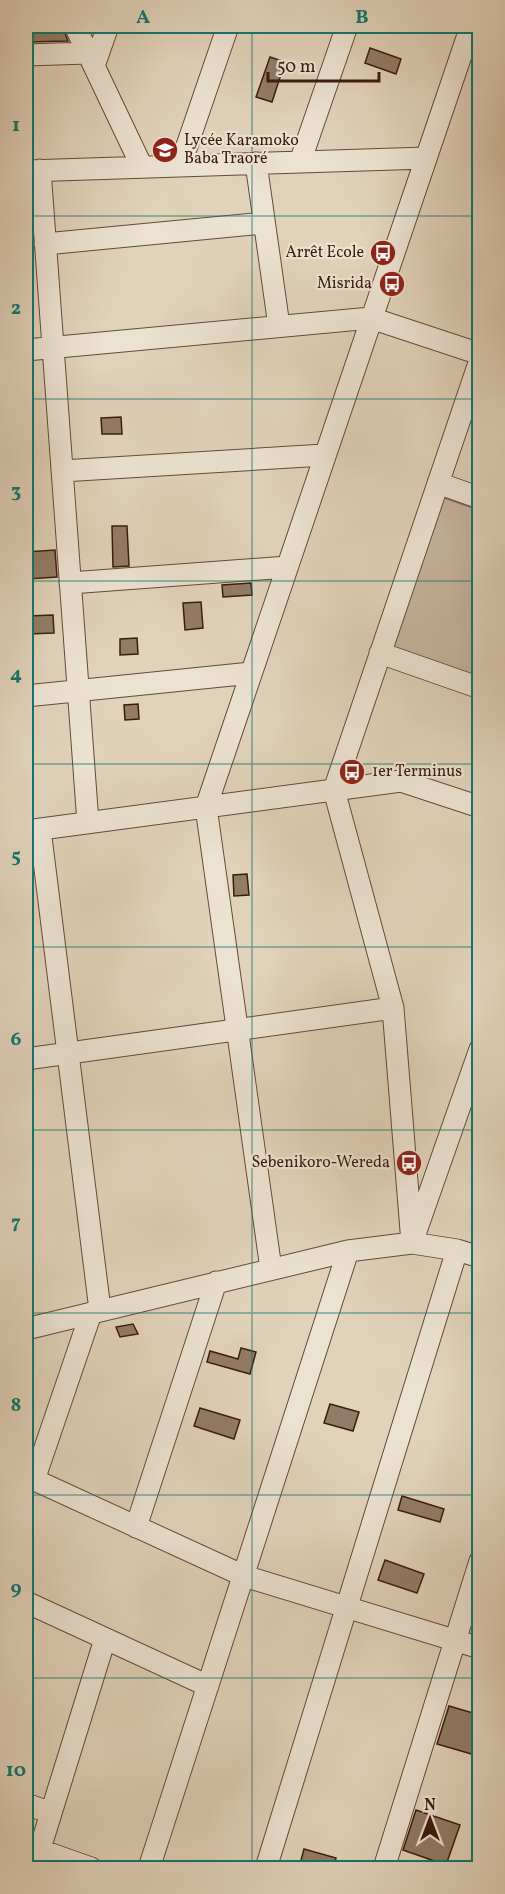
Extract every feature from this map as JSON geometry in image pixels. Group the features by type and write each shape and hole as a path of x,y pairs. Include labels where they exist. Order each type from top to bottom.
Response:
{"street":[{"path":"75,26 142,167"},
{"path":"91,59 108,26"},
{"path":"180,166 228,26"},
{"path":"300,162 347,26"},
{"path":"271,1269 206,807 471,26"},
{"path":"26,55 91,59"},
{"path":"88,823 45,244 33,171 426,158"},
{"path":"256,163 279,327"},
{"path":"45,244 264,223"},
{"path":"26,350 371,318 480,354"},
{"path":"412,1243 393,1008 334,790 480,360"},
{"path":"62,471 324,455"},
{"path":"438,483 480,498"},
{"path":"70,583 287,567"},
{"path":"380,653 480,688"},
{"path":"26,696 251,673"},
{"path":"480,807 402,781 33,830 68,1053 96,1311 30,1478 244,1576 480,1648"},
{"path":"26,1059 393,1008"},
{"path":"412,1243 480,1049"},
{"path":"26,1329 348,1251 412,1243 457,1250 480,1257"},
{"path":"266,1869 457,1250"},
{"path":"149,1869 348,1251"},
{"path":"136,1527 216,1282"},
{"path":"384,1869 480,1561"},
{"path":"26,1602 208,1686"},
{"path":"91,1869 37,1859 105,1640"},
{"path":"26,1804 51,1813"}],"shaded area":[{"path":"442,497 479,510 479,678 390,647"}],"building":[{"path":"28,26 62,26 68,41 28,42"},
{"path":"370,48 401,59 396,74 365,63"},
{"path":"270,57 285,62 272,102 256,97"},
{"path":"121,417 122,434 102,434 101,418"},
{"path":"112,526 127,526 129,566 113,567"},
{"path":"55,550 57,577 27,579 26,552"},
{"path":"251,583 252,595 223,597 222,585"},
{"path":"201,602 203,628 185,630 183,603"},
{"path":"53,615 54,633 27,634 27,616"},
{"path":"137,638 138,654 120,655 120,639"},
{"path":"138,704 139,719 125,720 124,705"},
{"path":"247,874 249,895 234,896 233,875"},
{"path":"133,1324 138,1334 120,1337 116,1327"},
{"path":"241,1348 256,1352 250,1374 207,1362 210,1351 238,1359"},
{"path":"330,1404 359,1412 353,1431 324,1423"},
{"path":"200,1408 240,1420 234,1439 194,1426"},
{"path":"402,1496 444,1509 440,1522 398,1510"},
{"path":"385,1560 424,1574 417,1593 378,1580"},
{"path":"449,1706 480,1715 480,1753 476,1752 475,1755 437,1744"},
{"path":"416,1810 460,1825 446,1865 403,1850"},
{"path":"304,1849 336,1858 333,1869 314,1869 300,1864"}],"place":[{"name":"Lycée Karamoko Baba Traoré","path":"165,150"},
{"name":"Arrêt Ecole","path":"383,253"},
{"name":"Misrida","path":"392,284"},
{"name":"1er Terminus","path":"352,772"},
{"name":"Sebenikoro-Wereda","path":"409,1163"}]}
